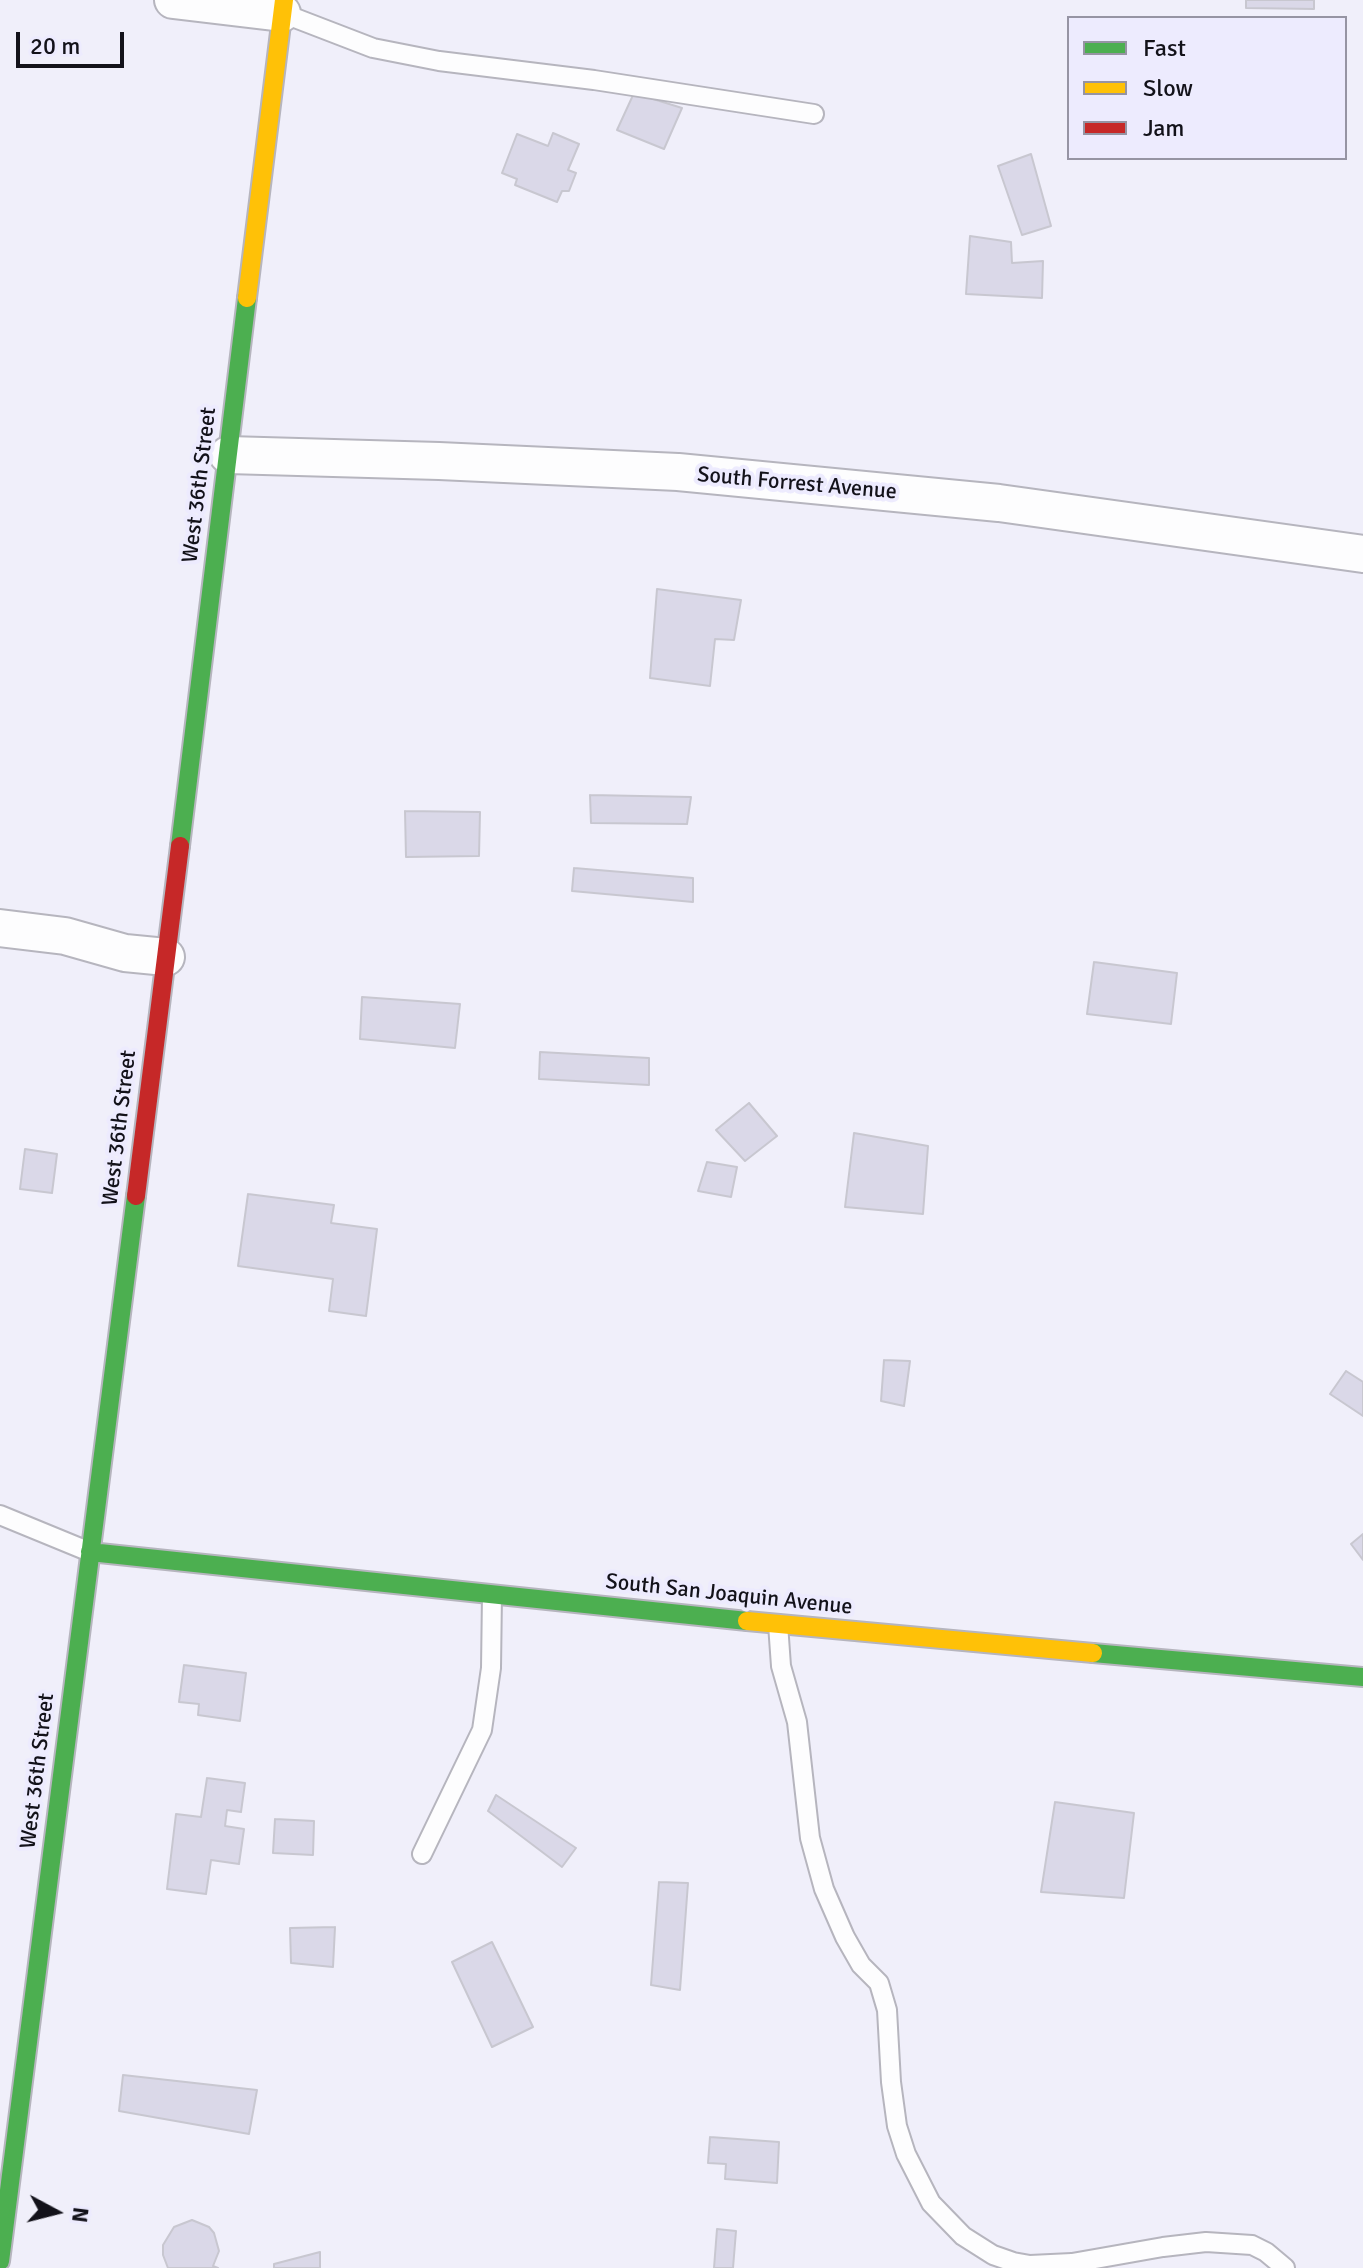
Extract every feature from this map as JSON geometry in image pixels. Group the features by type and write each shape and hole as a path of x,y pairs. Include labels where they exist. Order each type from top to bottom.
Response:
{"street":[{"path":"173,0 283,7"},
{"name":"West 36th Street","path":"0,2261 283,7"},
{"name":"South Forrest Avenue","path":"228,455 687,473 999,503 1363,554"},
{"path":"0,928 65,936 125,953 166,957"},
{"name":"South San Joaquin Avenue","path":"90,1552 778,1624 1363,1677"}],"lane":[{"path":"283,7 373,48 439,61 594,80 814,114"},
{"path":"0,1515 90,1552"},
{"path":"422,1854 482,1730 491,1668 492,1595"},
{"path":"778,1624 781,1666 797,1722 810,1838 824,1889 845,1937 861,1965 879,1983 887,2010 897,2126 906,2154 931,2203 963,2236 993,2255 1030,2265 1072,2263 1206,2242 1252,2245 1285,2268"}],"building":[{"path":"1246,0 1314,0 1314,9 1246,8"},
{"path":"634,93 682,108 664,149 617,130"},
{"path":"553,133 579,144 568,170 576,173 569,191 562,191 557,202 515,185 517,179 502,173 517,134 548,146"},
{"path":"1031,154 1051,226 1022,235 998,166"},
{"path":"970,236 1011,242 1012,263 1043,261 1042,298 966,294"},
{"path":"657,589 741,600 734,640 715,639 710,686 650,678"},
{"path":"590,795 691,797 687,824 591,823"},
{"path":"405,811 480,812 479,856 406,857"},
{"path":"574,868 693,878 693,902 572,891"},
{"path":"1094,962 1177,973 1171,1024 1087,1014"},
{"path":"362,997 460,1004 455,1048 360,1039"},
{"path":"540,1052 649,1058 649,1085 539,1079"},
{"path":"749,1103 777,1136 745,1161 716,1130"},
{"path":"854,1133 928,1146 923,1214 845,1207"},
{"path":"25,1149 57,1154 52,1193 20,1189"},
{"path":"707,1162 737,1167 731,1197 698,1191"},
{"path":"248,1194 334,1205 331,1223 377,1229 366,1316 329,1311 333,1279 238,1266"},
{"path":"884,1360 910,1361 904,1406 881,1401"},
{"path":"1346,1371 1363,1382 1363,1416 1330,1394"},
{"path":"1363,1534 1363,1560 1351,1544"},
{"path":"184,1665 246,1673 240,1721 198,1715 199,1704 179,1702"},
{"path":"207,1778 245,1783 241,1812 227,1810 225,1826 244,1829 239,1864 211,1860 206,1894 167,1889 176,1814 201,1817"},
{"path":"496,1795 576,1848 562,1867 488,1811"},
{"path":"1055,1802 1134,1813 1124,1898 1041,1892"},
{"path":"275,1819 314,1821 313,1855 273,1853"},
{"path":"659,1882 688,1883 680,1990 651,1985"},
{"path":"335,1927 333,1967 291,1963 290,1928"},
{"path":"492,1942 533,2027 492,2047 452,1962"},
{"path":"123,2075 257,2090 249,2134 119,2111"},
{"path":"710,2137 779,2142 777,2183 725,2179 726,2164 708,2163"},
{"path":"192,2220 209,2227 214,2233 219,2251 213,2266 218,2268 168,2268 163,2245 174,2227"},
{"path":"717,2229 736,2231 733,2268 714,2268"},
{"path":"320,2252 320,2268 274,2268 274,2264"}],"traffic: fast":[{"path":"180,846 247,298"},
{"path":"0,2261 136,1196"},
{"path":"90,1552 747,1621"},
{"path":"1093,1653 1363,1677"}],"traffic: slow":[{"path":"247,298 284,0"},
{"path":"747,1621 1093,1653"}],"traffic: jam":[{"path":"136,1196 180,846"}]}
